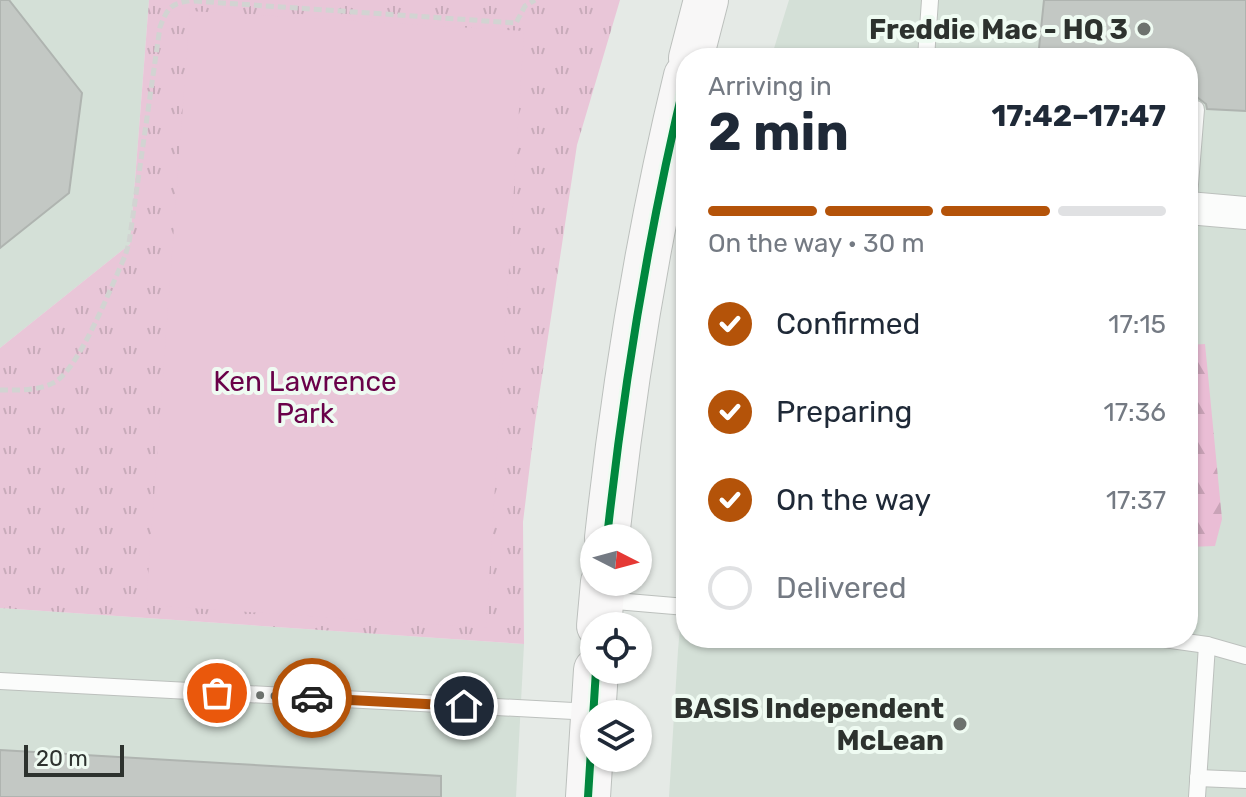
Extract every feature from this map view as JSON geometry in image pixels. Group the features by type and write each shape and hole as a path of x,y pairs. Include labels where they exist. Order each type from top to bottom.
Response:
{"main road":[{"path":"694,48 706,0"},
{"path":"609,524 644,275 676,154"},
{"path":"588,797 595,691"}],"street":[{"path":"1198,209 1246,213"}],"lane":[{"path":"927,48 930,0"},
{"path":"601,603 676,607"},
{"path":"1198,644 1246,656"},
{"path":"1197,797 1207,645"},
{"path":"0,681 595,691"},
{"path":"1198,778 1246,780"}],"path":[{"path":"0,390 43,387 57,381 66,372 89,336 125,256 160,27 172,5 194,1 516,23 525,6 535,0"}],"shaded area":[{"path":"0,0 149,0 130,244 0,348"},
{"name":"BASIS Independent McLean","path":"789,0 1246,0 1246,797 669,797 678,648 1198,648 1198,48 774,48"},
{"path":"0,608 524,644 516,797 0,797"}],"green space":[{"name":"Ken Lawrence Park","path":"149,0 620,0 577,145 535,423 523,522 524,644 0,608 0,348 130,244"},
{"name":"Ken Lawrence Park","path":"190,11 524,31 486,628 146,605"},
{"path":"1198,344 1205,344 1222,519 1215,546 1198,547"}],"building":[{"path":"0,0 9,0 82,93 69,193 0,248"},
{"name":"Freddie Mac - HQ 3","path":"1044,0 1246,0 1246,111 1207,109 1198,98 1198,48 1039,48"},
{"path":"0,750 441,776 441,797 0,797"}],"cycle path":[{"path":"609,524 639,306 676,120"},
{"path":"588,797 595,684"}],"way so far":[{"path":"217,693 312,698"}],"place":[{"name":"Freddie Mac - HQ 3","path":"1144,29"},
{"name":"BASIS Independent McLean","path":"960,724"}],"route":[{"path":"312,698 464,706"}]}
